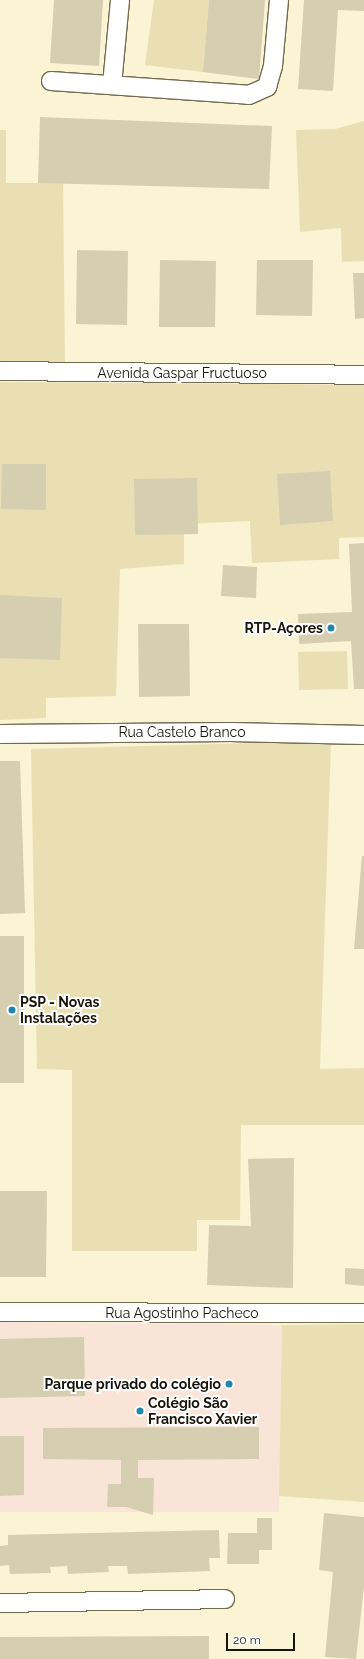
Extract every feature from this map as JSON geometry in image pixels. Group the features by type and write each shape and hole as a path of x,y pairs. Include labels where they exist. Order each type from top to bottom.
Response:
{"street":[{"path":"112,85 120,0"},
{"path":"51,81 250,95 267,88 273,66 278,0"},
{"name":"Avenida Gaspar Fructuoso","path":"0,371 364,375"},
{"name":"Rua Castelo Branco","path":"0,734 230,732 364,735"},
{"name":"Rua Agostinho Pacheco","path":"0,1312 364,1313"},
{"path":"0,1603 225,1599"}],"shaded area":[{"path":"154,0 209,0 203,72 145,65"},
{"path":"364,121 364,261 342,262 341,228 300,232 296,130 335,129"},
{"path":"0,130 6,130 6,183 63,183 65,364 0,364"},
{"path":"0,382 364,385 364,537 339,538 339,559 252,563 250,521 184,524 184,564 120,569 116,696 46,698 46,718 0,720"},
{"path":"347,651 348,689 299,690 298,652"},
{"path":"331,741 320,1069 364,1068 364,1125 241,1125 240,1220 197,1220 197,1251 72,1251 72,1070 37,1069 31,749"},
{"name":"Colégio São Francisco Xavier","path":"0,1322 282,1325 279,1512 0,1512"},
{"path":"364,1324 364,1502 279,1496 282,1325"}],"building":[{"path":"54,0 103,0 99,66 50,63"},
{"path":"209,0 265,0 259,79 203,72"},
{"path":"304,0 364,0 364,11 338,10 333,91 298,89"},
{"path":"40,117 272,126 269,189 38,183"},
{"path":"77,250 128,251 127,325 76,324"},
{"path":"160,260 216,261 215,327 159,327"},
{"path":"257,260 313,260 312,316 256,315"},
{"path":"353,273 364,273 364,318 355,319"},
{"path":"2,464 46,464 46,510 1,509"},
{"path":"330,471 333,521 280,525 277,474"},
{"path":"197,478 198,534 135,535 134,479"},
{"name":"RTP-Açores","path":"364,543 364,689 354,689 351,641 299,644 298,614 352,612 349,544"},
{"path":"223,565 257,567 256,598 221,596"},
{"path":"0,595 62,598 60,660 0,658"},
{"path":"138,624 189,624 190,696 139,697"},
{"path":"0,761 20,761 25,913 0,914"},
{"path":"362,856 364,856 364,949 354,949"},
{"name":"PSP - Novas Instalações","path":"0,936 24,936 24,1083 0,1083"},
{"path":"294,1158 293,1288 207,1285 209,1225 251,1226 248,1159"},
{"path":"0,1191 47,1191 46,1277 0,1277"},
{"path":"345,1268 364,1269 364,1286 345,1284"},
{"path":"84,1337 85,1396 0,1398 0,1339"},
{"path":"259,1427 259,1459 138,1460 138,1478 154,1478 153,1515 126,1507 107,1507 108,1484 121,1484 121,1460 43,1459 43,1428"},
{"path":"0,1436 24,1436 24,1495 0,1496"},
{"path":"324,1513 364,1517 364,1586 356,1659 325,1657 333,1572 319,1570"},
{"path":"257,1518 272,1518 272,1550 259,1550 259,1564 227,1564 228,1533 257,1533"},
{"path":"219,1530 220,1558 209,1558 210,1571 128,1574 127,1566 108,1566 109,1572 68,1574 67,1566 50,1567 51,1573 10,1574 9,1565 0,1566 0,1546 8,1545 8,1535"},
{"path":"209,1636 209,1659 0,1659 0,1637"}],"place":[{"name":"RTP-Açores","path":"331,628"},
{"name":"PSP - Novas Instalações","path":"12,1010"},
{"name":"Parque privado do colégio","path":"229,1384"},
{"name":"Colégio São Francisco Xavier","path":"140,1411"}]}
